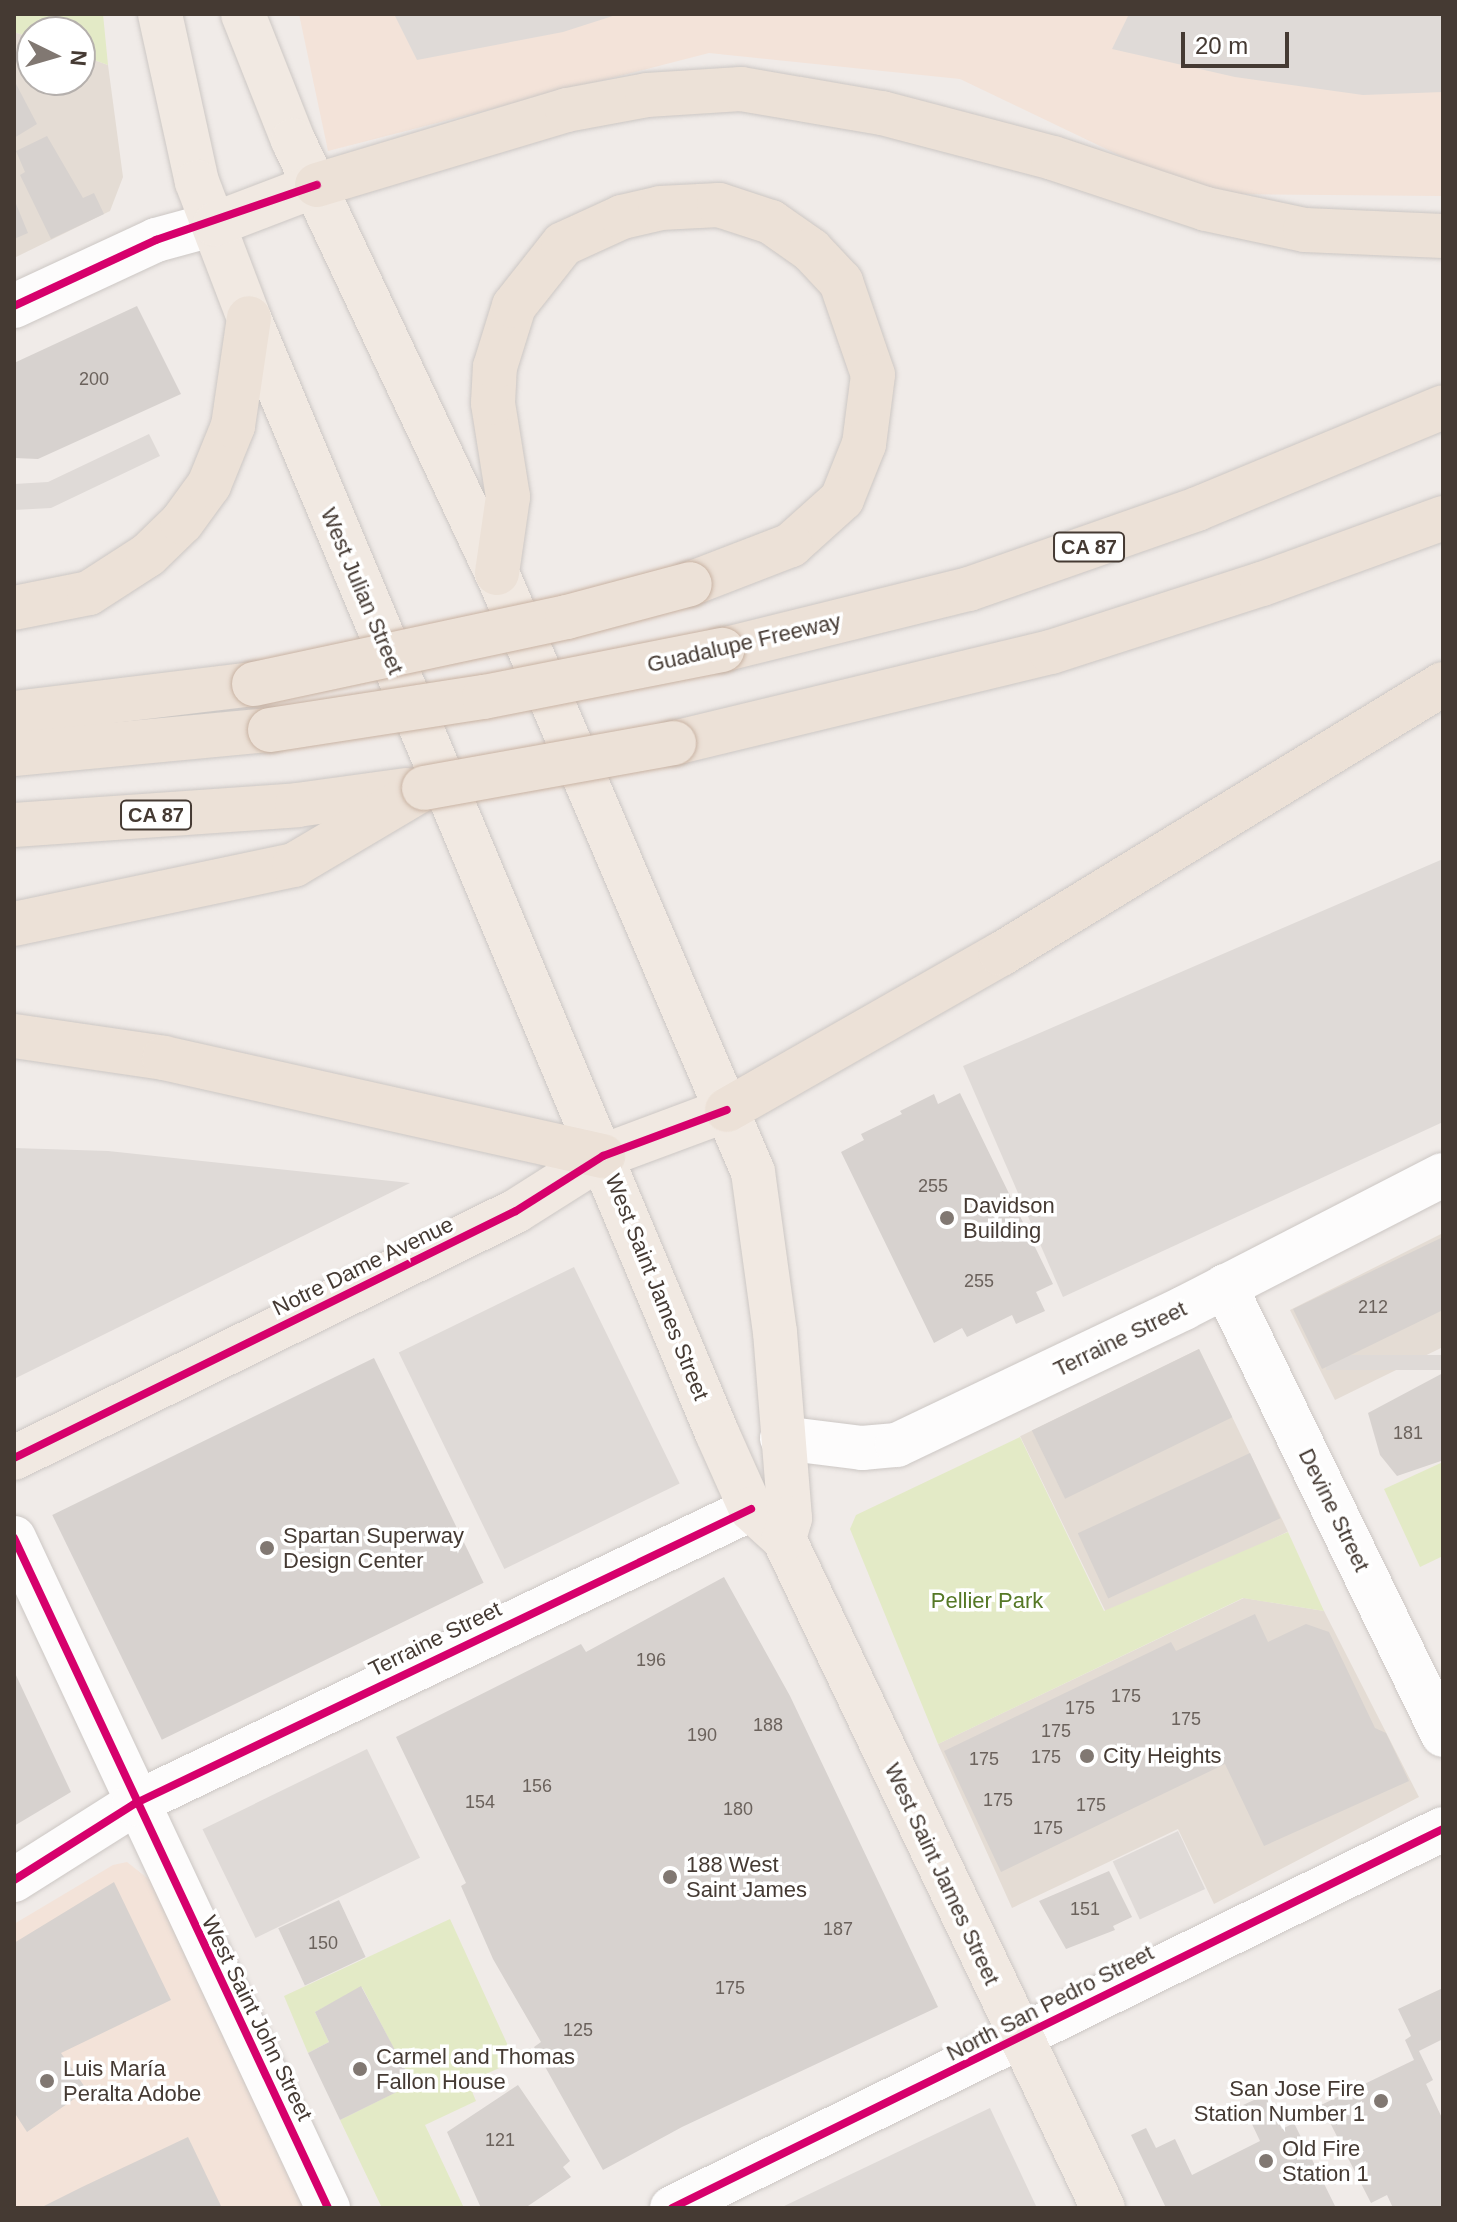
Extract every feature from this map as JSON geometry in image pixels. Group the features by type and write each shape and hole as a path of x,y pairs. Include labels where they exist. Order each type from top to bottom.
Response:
{"highway":[{"path":"317,185 567,110 647,95 741,89 882,113 1234,215 1305,230 1443,236"},
{"path":"14,713 254,684 567,617 690,584 757,562 816,528 842,499 859,465 869,424 873,375 841,282 811,250 771,222 719,205 660,208 622,217 563,244 514,306 495,367 493,403 508,497 497,573"},
{"path":"14,608 89,593 148,555 182,522 209,485 233,426 249,318"},
{"name":"Guadalupe Freeway","path":"14,754 270,730 469,699 722,650 969,589 1197,509 1443,407"},
{"name":"CA 87","path":"14,825 297,805 424,788 759,726 1051,652 1262,584 1443,518"},
{"path":"727,1110 1001,954 1443,684"},
{"path":"14,924 294,865 424,788"},
{"path":"14,1036 164,1058 603,1156"}],"main road":[{"name":"West Julian Street","path":"160,14 197,182 249,318 603,1156"},
{"path":"243,14 317,185 497,573 753,1172 770,1277 790,1518 784,1539"},
{"path":"215,224 317,185"},
{"name":"Notre Dame Avenue","path":"14,1458 516,1211 603,1156 727,1110"},
{"name":"West Saint James Street","path":"603,1156 751,1509 784,1539 1103,2208"},
{"path":"717,1433 782,1438"}],"street":[{"path":"14,306 156,240 215,224"},
{"name":"Terraine Street","path":"782,1438 862,1448 897,1445 1225,1286 1443,1175"},
{"name":"Devine Street","path":"1225,1286 1443,1735"},
{"name":"Terraine Street","path":"14,1880 134,1804 751,1509"},
{"name":"West Saint John Street","path":"14,1538 134,1804 328,2208"},
{"name":"North San Pedro Street","path":"672,2208 1443,1829"}],"shaded area":[{"path":"299,14 1443,14 1443,196 1200,194 960,79 709,53 328,151"},
{"path":"394,14 619,14 563,32 417,60"},
{"path":"1129,14 1443,14 1443,92 1363,95 1235,77 1112,49"},
{"path":"14,32 16,96 96,96 96,61 108,65 123,177 110,211 14,258"},
{"path":"149,434 160,456 51,508 14,510 14,484 48,482"},
{"path":"1443,859 1443,1122 1063,1297 963,1066"},
{"path":"14,1148 108,1151 410,1183 14,1379"},
{"path":"1443,1233 1443,1347 1335,1400 1290,1310"},
{"path":"574,1267 680,1484 504,1569 399,1352"},
{"path":"1199,1349 1288,1531 1109,1619 1020,1436"},
{"path":"1326,1355 1443,1355 1443,1370 1326,1370"},
{"path":"1244,1598 1324,1611 1419,1797 1214,1904 1178,1829 1012,1908 938,1744"},
{"path":"367,1749 420,1858 256,1938 203,1829"},
{"path":"1178,1831 1205,1889 1140,1919 1113,1861"},
{"path":"127,1862 151,1881 304,2208 14,2208 14,1924 113,1865"},
{"path":"990,2108 1037,2208 780,2208"}],"green space":[{"path":"14,14 103,14 108,65 96,61 96,16 16,16 14,32"},
{"name":"Pellier Park","path":"1020,1437 1104,1611 1288,1532 1324,1611 1243,1598 938,1744 850,1529 856,1515"},
{"path":"1443,1462 1443,1556 1420,1567 1384,1489"},
{"path":"450,1919 515,2061 468,2082 476,2101 425,2125 464,2208 382,2208 340,2120 412,2084 362,1987 315,2012 329,2042 308,2053 284,1996"}],"building":[{"path":"14,80 16,96 22,96 37,124 14,138"},
{"path":"47,136 83,198 94,193 104,214 51,239 20,175 25,172 16,151"},
{"path":"14,199 28,233 14,239"},
{"path":"137,306 181,394 38,459 14,458 14,363"},
{"name":"Davidson Building","path":"960,1093 1053,1284 1036,1292 1045,1311 1016,1324 1012,1315 967,1337 962,1328 934,1343 841,1152 864,1140 861,1134 934,1094 938,1104"},
{"path":"1443,1237 1443,1310 1322,1369 1293,1309"},
{"path":"1199,1349 1232,1417 1065,1499 1032,1431"},
{"name":"Spartan Superway Design Center","path":"374,1358 484,1583 162,1740 52,1515"},
{"path":"1443,1373 1441,1461 1397,1476 1380,1455 1368,1413"},
{"path":"1250,1453 1280,1518 1108,1599 1078,1533"},
{"name":"188 West Saint James","path":"724,1577 790,1696 938,2007 682,2127 603,2170 534,2047 541,2042 493,1959 461,1886 466,1883 396,1737 581,1644 586,1652"},
{"path":"1255,1614 1268,1642 1306,1624 1329,1632 1375,1728 1386,1733 1409,1781 1264,1846 1225,1764 1001,1872 944,1751 1171,1642 1176,1651"},
{"path":"14,1671 71,1792 14,1826"},
{"path":"1109,1871 1132,1917 1113,1926 1115,1930 1066,1949 1039,1901"},
{"path":"114,1882 171,2000 61,2053 87,2090 27,2132 14,2112 14,1943"},
{"path":"339,1900 366,1957 305,1985 278,1928"},
{"name":"Carmel and Thomas Fallon House","path":"361,1986 413,2084 340,2120 308,2053 329,2042 315,2012"},
{"name":"San Jose Fire Station Number 1","path":"1443,1988 1443,2039 1419,2051 1433,2080 1426,2084 1443,2120 1443,2208 1393,2208 1387,2195 1371,2203 1321,2105 1414,2060 1405,2040 1411,2036 1398,2009"},
{"path":"518,2085 570,2161 563,2167 571,2177 525,2208 481,2208 447,2132"},
{"name":"Old Fire Station 1","path":"1265,2095 1282,2129 1294,2123 1336,2208 1166,2208 1131,2135 1146,2128 1156,2148 1175,2139 1192,2175 1260,2141 1243,2105"},
{"path":"188,2137 222,2208 40,2208 82,2187"}],"cycle path":[{"path":"14,306 156,240 317,185"},
{"path":"14,1458 516,1211 603,1156 727,1110"},
{"path":"14,1880 134,1804 751,1509"},
{"path":"14,1538 328,2208"},
{"path":"672,2208 1443,1829"}],"place":[{"name":"Davidson Building","path":"947,1218"},
{"name":"Spartan Superway Design Center","path":"267,1548"},
{"name":"City Heights","path":"1087,1756"},
{"name":"188 West Saint James","path":"670,1877"},
{"name":"Carmel and Thomas Fallon House","path":"360,2069"},
{"name":"Luis María Peralta Adobe","path":"47,2081"},
{"name":"San Jose Fire Station Number 1","path":"1381,2101"},
{"name":"Old Fire Station 1","path":"1266,2161"}]}
